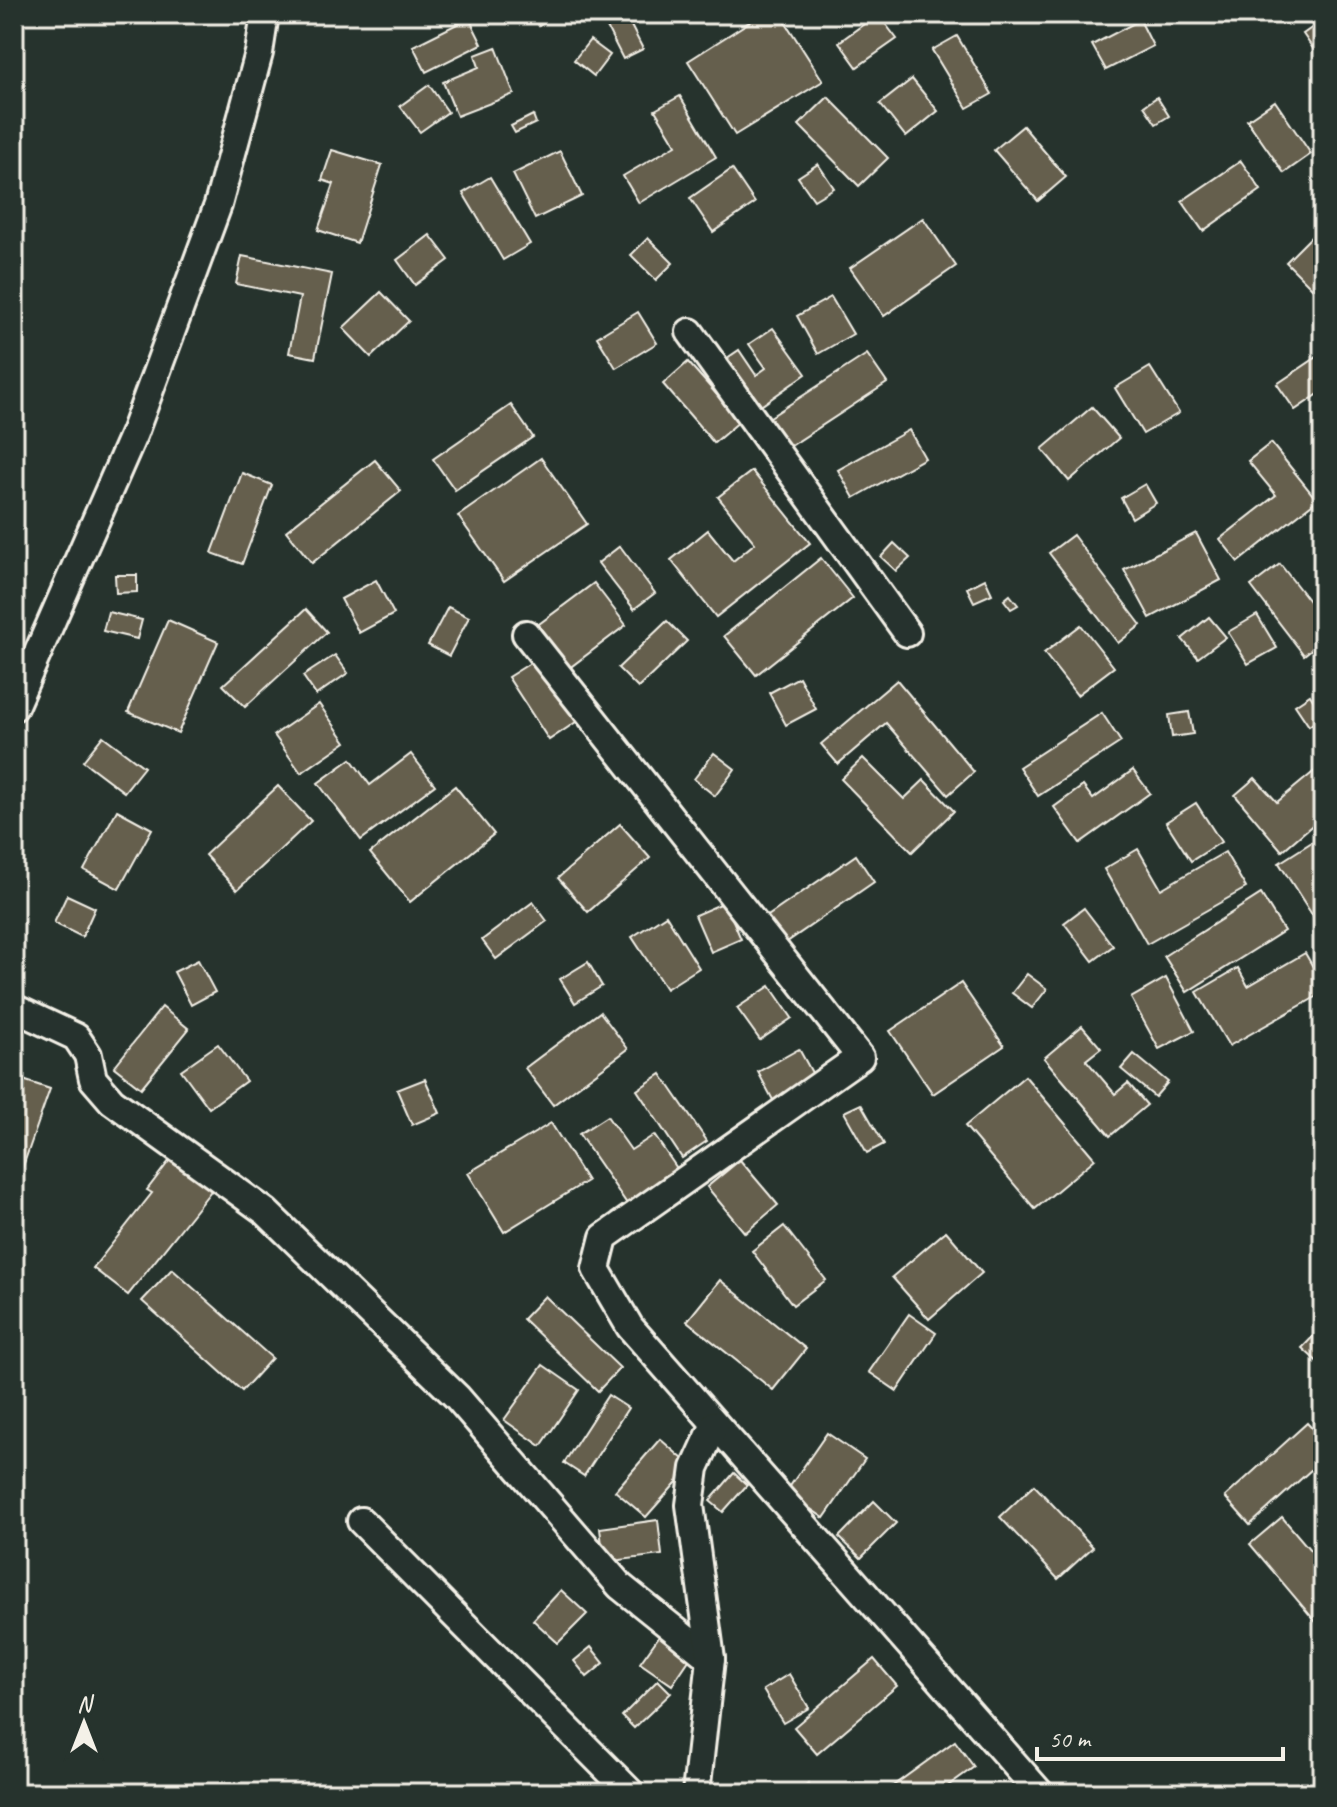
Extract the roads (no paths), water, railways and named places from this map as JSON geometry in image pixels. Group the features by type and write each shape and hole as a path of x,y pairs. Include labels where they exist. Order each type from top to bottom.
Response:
{"street":[{"path":"14,707 134,433 218,205 259,53 265,14"},
{"path":"690,332 907,633"},
{"path":"526,634 860,1057 604,1237 596,1269 630,1327 1040,1793"},
{"path":"14,1008 76,1037 88,1055 93,1079 112,1101 266,1212 457,1397 620,1586 711,1659"},
{"path":"696,1793 711,1659 690,1505 695,1468 715,1424"},
{"path":"361,1521 631,1793"}]}
